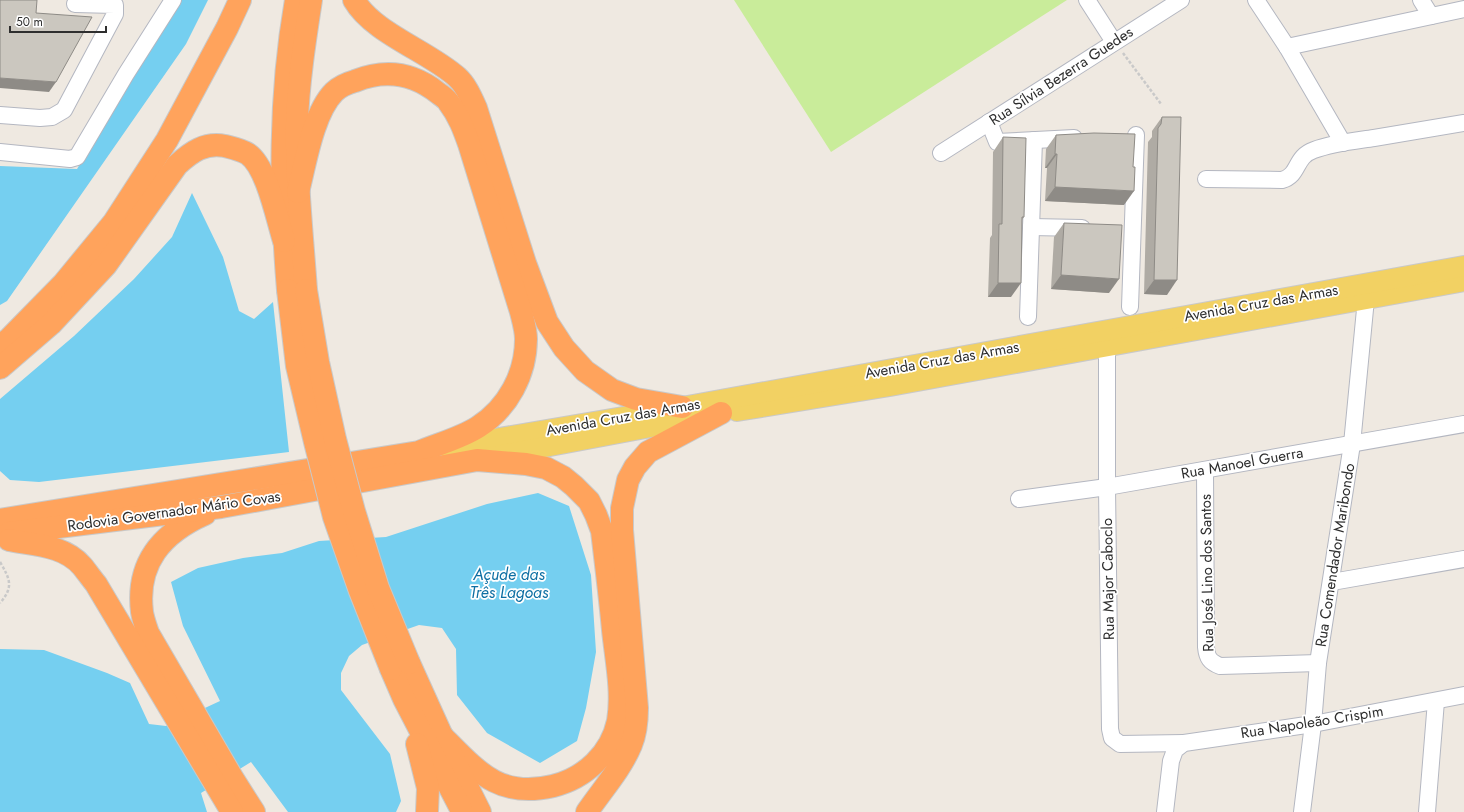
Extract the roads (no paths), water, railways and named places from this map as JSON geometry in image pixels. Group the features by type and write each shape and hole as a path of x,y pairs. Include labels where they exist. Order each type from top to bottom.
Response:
{"highway":[{"path":"0,346 10,338 63,284 114,222 167,140 227,28 240,0"},
{"path":"284,241 282,123 285,79 296,0"},
{"path":"297,290 297,122 311,0"},
{"path":"354,0 358,6 379,26 440,63 458,78 468,92 476,108 525,263 547,322 564,348 584,371 612,390 636,399 682,407"},
{"path":"0,520 419,452 478,427 496,413 507,400 517,383 524,364 526,337 521,312 461,123 449,102 430,87 407,76 388,73 365,76 348,83 334,92 323,108 314,128 298,192"},
{"path":"0,368 51,324 106,265 177,165 188,154 199,148 223,146 248,154 258,164 264,177 284,241 318,362 335,439 354,511 400,666 404,699 422,759 428,788 427,812"},
{"path":"587,812 622,763 632,744 636,724 637,708 622,530 622,508 628,480 635,467 648,452 721,413"},
{"name":"Rodovia Governador Mário Covas","path":"0,534 221,507 477,460 526,464 546,468 574,486 588,501 596,515 602,531 619,682 618,720 612,740 599,760 583,773 566,783 524,790 504,786 488,779 470,764 442,736"},
{"path":"185,713 148,633 142,613 141,594 145,570 156,548 170,534 188,521 221,507"},
{"path":"0,509 62,510"},
{"path":"0,538 47,546 66,553 81,565 96,584 185,713 225,783 254,812"},
{"path":"400,666 442,736 480,812"},
{"path":"404,699 463,812"},
{"path":"225,783 232,812"}],"main road":[{"name":"Avenida Cruz das Armas","path":"419,452 682,407 1464,266"},
{"name":"Avenida Cruz das Armas","path":"477,460 721,413 890,386 1464,281"}],"street":[{"path":"0,152 70,159 77,157 126,74 173,0"},
{"path":"1087,0 1114,42"},
{"name":"Rua Sílvia Bezerra Guedes","path":"941,153 1180,0"},
{"path":"1256,0 1287,47 1343,143"},
{"path":"1421,0 1431,16"},
{"path":"0,115 40,118 52,117 64,110 115,14 115,5 75,4"},
{"path":"1287,47 1464,9"},
{"path":"989,122 997,142 1089,137"},
{"path":"1206,179 1282,180 1289,178 1292,175 1300,160 1306,154 1322,148 1343,143 1464,123"},
{"path":"1130,307 1125,230 1133,135"},
{"path":"1028,317 1034,140"},
{"path":"1031,227 1094,229"},
{"name":"Rua Comendador Maribondo","path":"1302,812 1313,724 1318,663 1332,582 1352,444 1366,299"},
{"name":"Rua Major Caboclo","path":"1107,346 1110,729 1112,738 1120,744 1184,743"},
{"name":"Rua Manoel Guerra","path":"1019,499 1107,487 1464,424"},
{"name":"Rua José Lino dos Santos","path":"1205,470 1207,656 1211,662 1220,666 1318,663"},
{"path":"1332,582 1464,559"},
{"name":"Rua Napoleão Crispim","path":"1184,743 1313,724 1464,695"},
{"path":"1428,812 1436,701"},
{"path":"1165,812 1171,761 1174,750 1184,743"}],"water":[{"path":"178,0 208,0 186,44 7,301 0,305 0,166 77,169"},
{"path":"192,193 223,257 239,311 254,319 273,302 289,452 39,482 10,480 0,471 0,399 74,336 134,279 172,237"},
{"name":"Açude das Três Lagoas","path":"538,493 569,506 591,575 596,652 586,708 577,741 540,763 487,733 457,695 456,649 442,628 419,625 362,645 349,656 341,673 341,690 390,754 401,801 396,812 288,812 251,762 201,793 207,812 0,812 0,649 44,650 130,683 149,724 166,726 220,701 183,626 171,582 198,568 243,558 282,553 319,541 386,537 487,504"}]}
